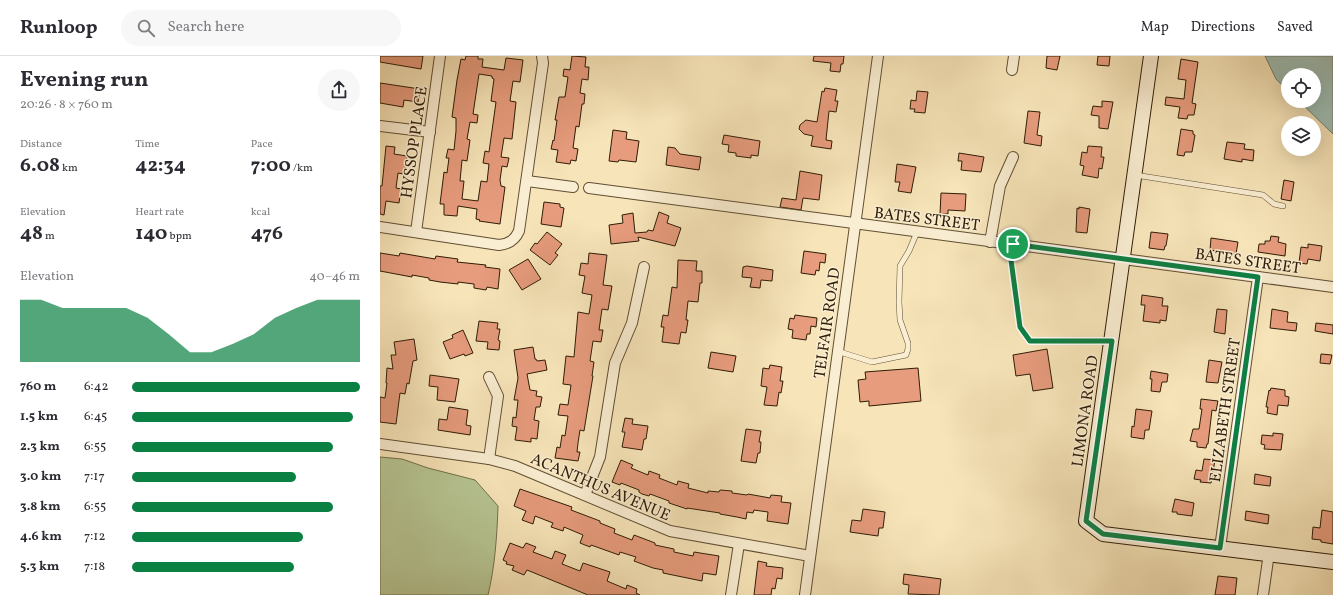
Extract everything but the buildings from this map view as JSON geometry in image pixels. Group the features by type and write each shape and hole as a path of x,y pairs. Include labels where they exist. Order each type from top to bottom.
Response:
{"street":[{"name":"HYSSOP PLACE","path":"416,232 440,56"},
{"path":"380,227 499,245 506,244 516,237 519,230 527,180 543,63 542,56"},
{"name":"TELFAIR ROAD","path":"805,595 854,224 878,56"},
{"path":"1012,70 1014,56"},
{"name":"LIMONA ROAD","path":"1151,56 1086,521 1103,534 1333,562"},
{"path":"380,126 430,132"},
{"path":"990,242 1000,186 1013,157"},
{"path":"527,180 572,187"},
{"name":"BATES STREET","path":"588,188 1333,287"},
{"path":"585,496 600,457 615,363 632,323 644,267"},
{"name":"ELIZABETH STREET","path":"1220,548 1258,277"},
{"path":"488,377 498,396 489,459"},
{"name":"ACANTHUS AVENUE","path":"380,444 489,459 515,466 670,531 810,556"},
{"path":"731,595 739,544"},
{"path":"1264,595 1269,554"}],"lane":[{"path":"1134,175 1263,195 1274,204 1283,206"},
{"path":"837,351 872,362 906,355 908,343 900,320 900,266 909,251 917,232"},
{"path":"1013,244 1011,260 1020,327 1030,341 1112,341"}],"green space":[{"path":"380,457 402,459 428,468 475,480 498,506 495,551 488,595 380,595"}],"water":[{"path":"1265,56 1333,56 1333,134 1321,122 1321,116 1314,116 1306,108 1321,108 1321,68 1281,68 1281,84 1276,79"}],"route":[{"path":"1013,244 1258,277 1220,548 1103,534 1086,521 1112,341 1030,341 1020,327 1011,260 1013,244"}]}
